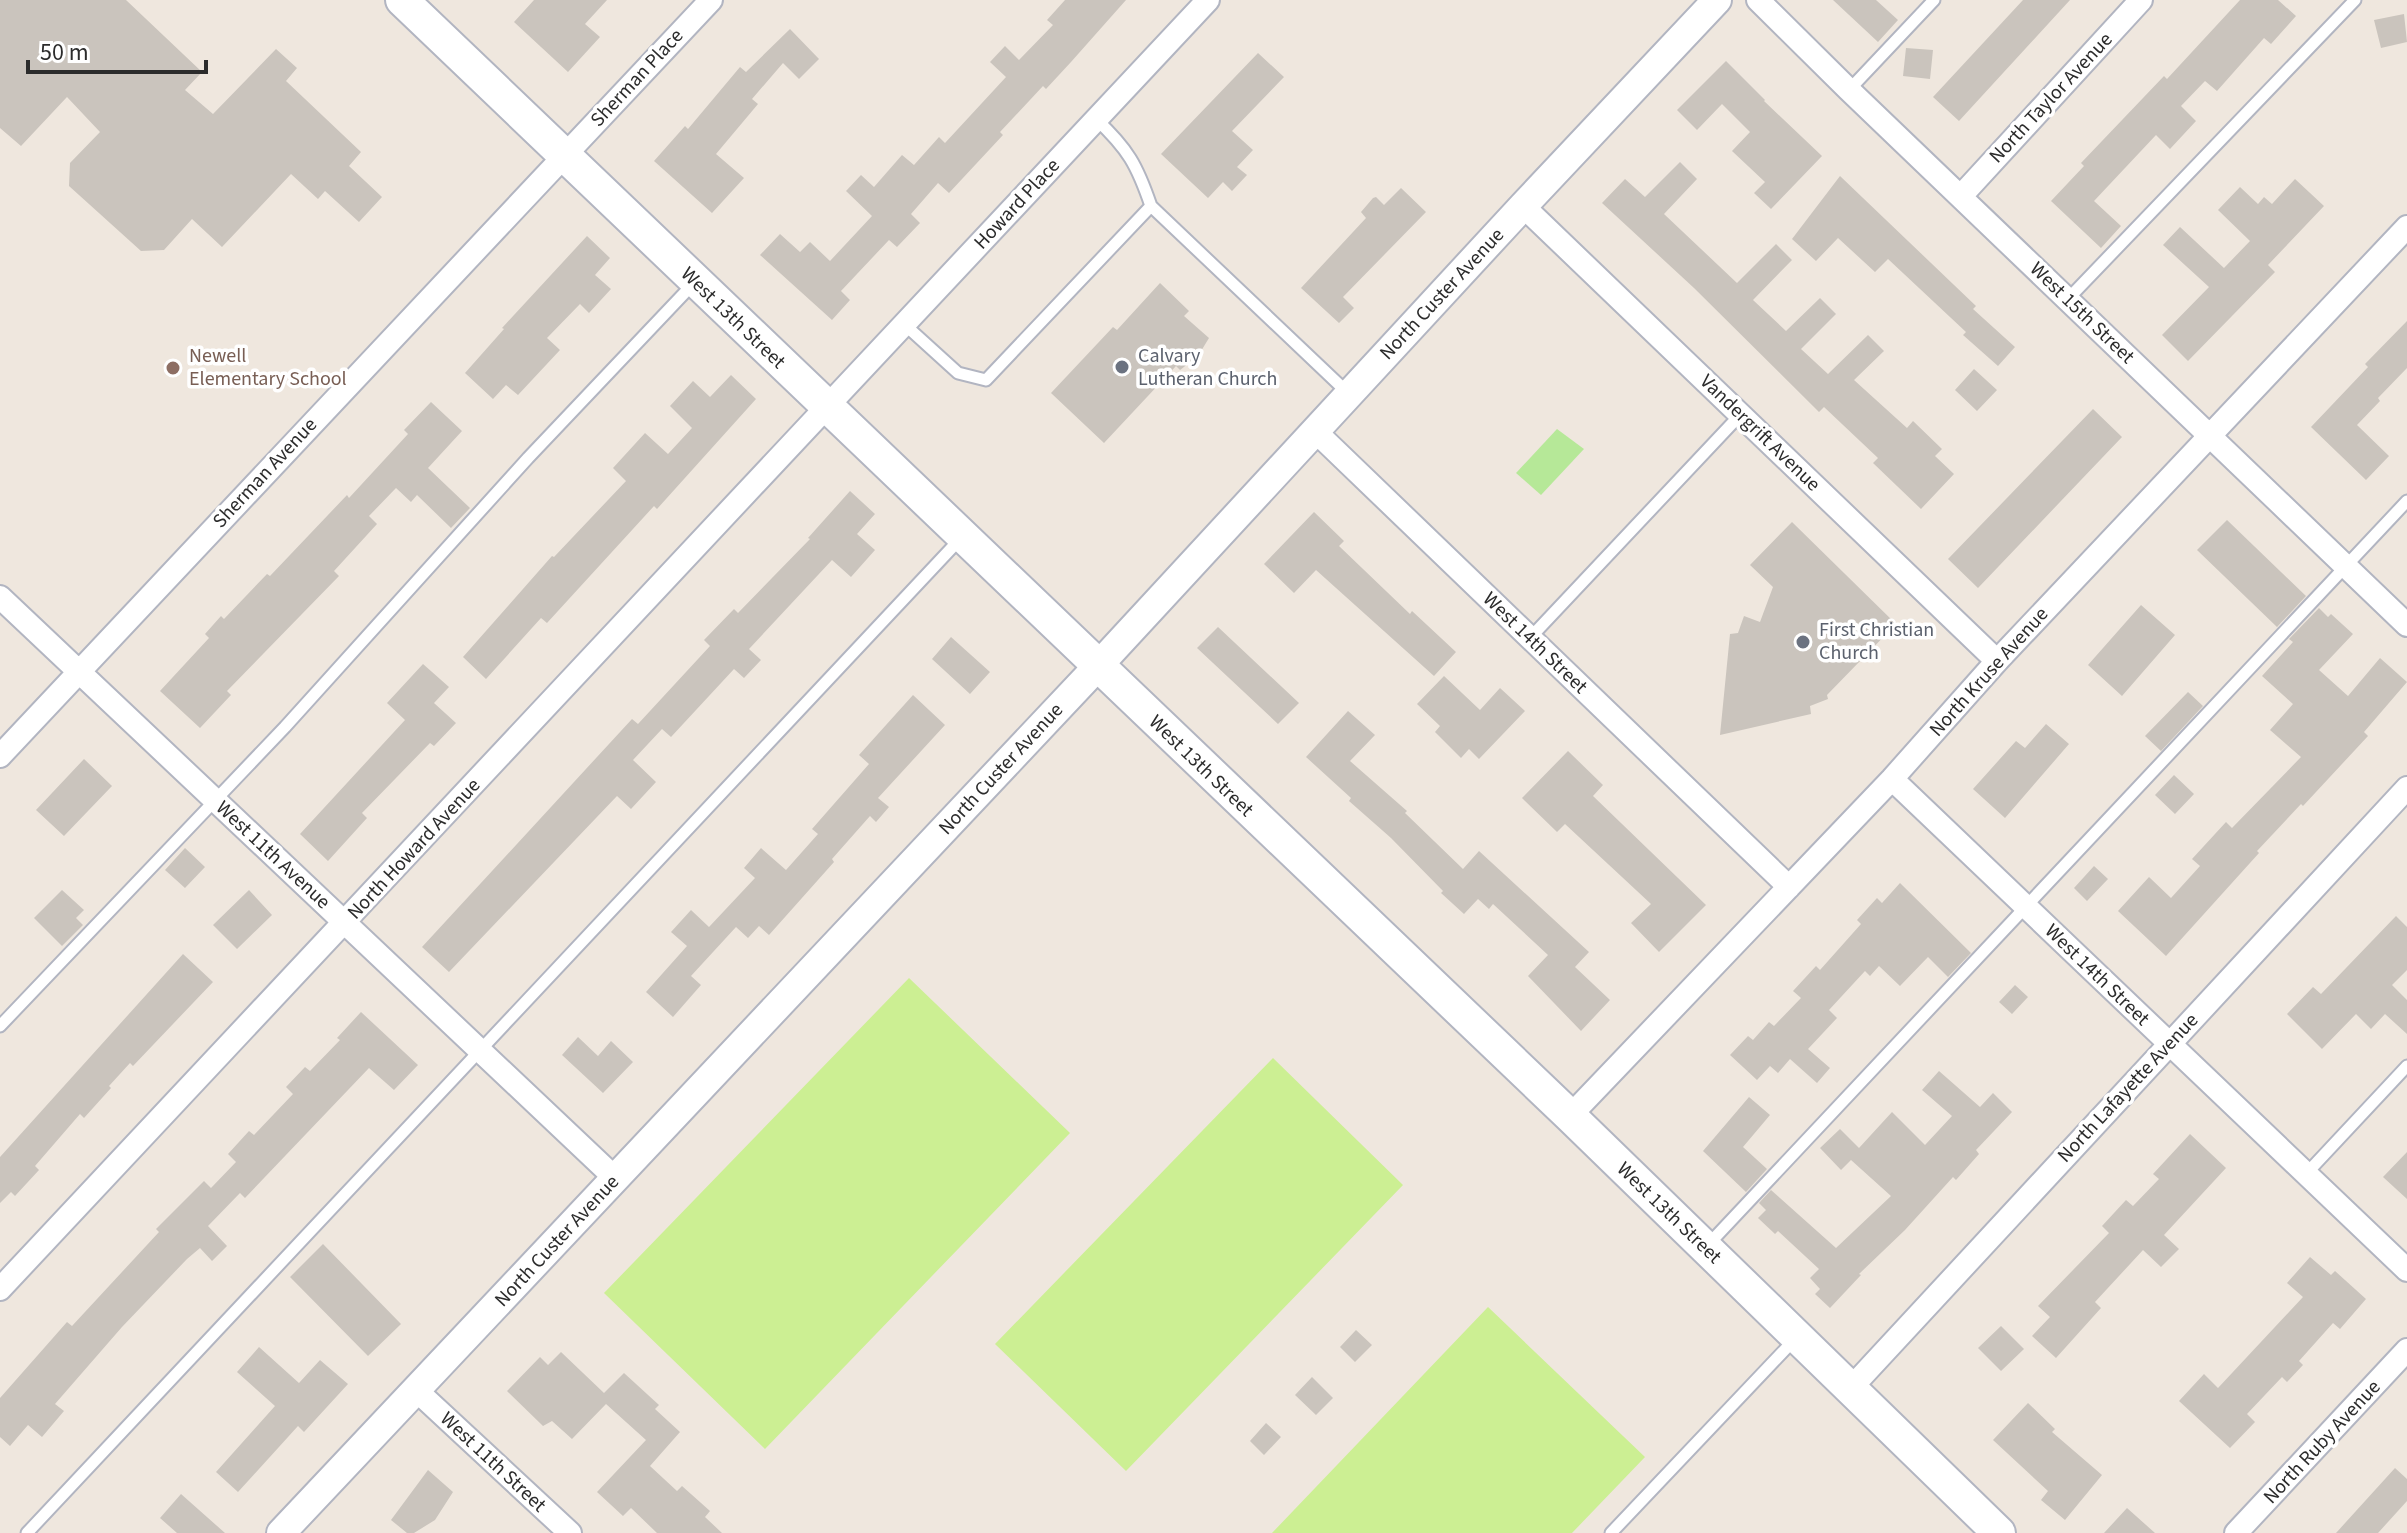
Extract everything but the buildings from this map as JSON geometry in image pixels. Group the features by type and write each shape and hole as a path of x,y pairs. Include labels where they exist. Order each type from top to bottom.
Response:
{"main road":[{"name":"West 13th Street","path":"402,0 1570,1116 1999,1533"}],"street":[{"name":"Sherman Place","path":"564,156 711,0"},
{"name":"Howard Place","path":"827,407 1208,0"},
{"name":"North Custer Avenue","path":"281,1533 1097,667 1717,0"},
{"name":"West 15th Street","path":"1758,0 2407,625"},
{"name":"North Taylor Avenue","path":"1961,196 2141,0"},
{"name":"Sherman Avenue","path":"0,756 564,156"},
{"name":"Vandergrift Avenue","path":"1523,206 1997,661"},
{"name":"North Kruse Avenue","path":"1570,1116 1892,779 1997,661 2407,227"},
{"name":"North Howard Avenue","path":"0,1289 827,407"},
{"name":"West 14th Street","path":"1315,431 1789,887"},
{"name":"West 11th Avenue","path":"0,597 616,1179"},
{"name":"West 14th Street","path":"1892,779 2407,1270"},
{"name":"North Lafayette Avenue","path":"1850,1389 2407,788"},
{"name":"North Ruby Avenue","path":"2236,1533 2407,1350"},
{"name":"West 11th Street","path":"416,1390 570,1533"}],"lane":[{"path":"1849,90 1934,0"},
{"path":"2068,299 2355,0"},
{"path":"1096,119 1123,144 1140,174 1151,206 1349,394"},
{"path":"904,324 958,373 986,380 1151,206"},
{"path":"0,1026 215,800 528,458 695,282"},
{"path":"1530,638 1741,414"},
{"path":"1705,1248 2407,501"},
{"path":"27,1533 962,537"},
{"path":"2306,1174 2407,1066"},
{"path":"1611,1533 1797,1337"}],"green space":[{"path":"1557,429 1584,449 1541,495 1516,473"},
{"path":"909,978 1070,1133 765,1449 604,1293"},
{"path":"1273,1058 1403,1185 1126,1471 995,1344"},
{"path":"1488,1307 1645,1457 1572,1533 1272,1533"}],"place":[{"name":"Calvary Lutheran Church","path":"1122,367"},
{"name":"Newell Elementary School","path":"173,368"},
{"name":"First Christian Church","path":"1803,642"}]}
